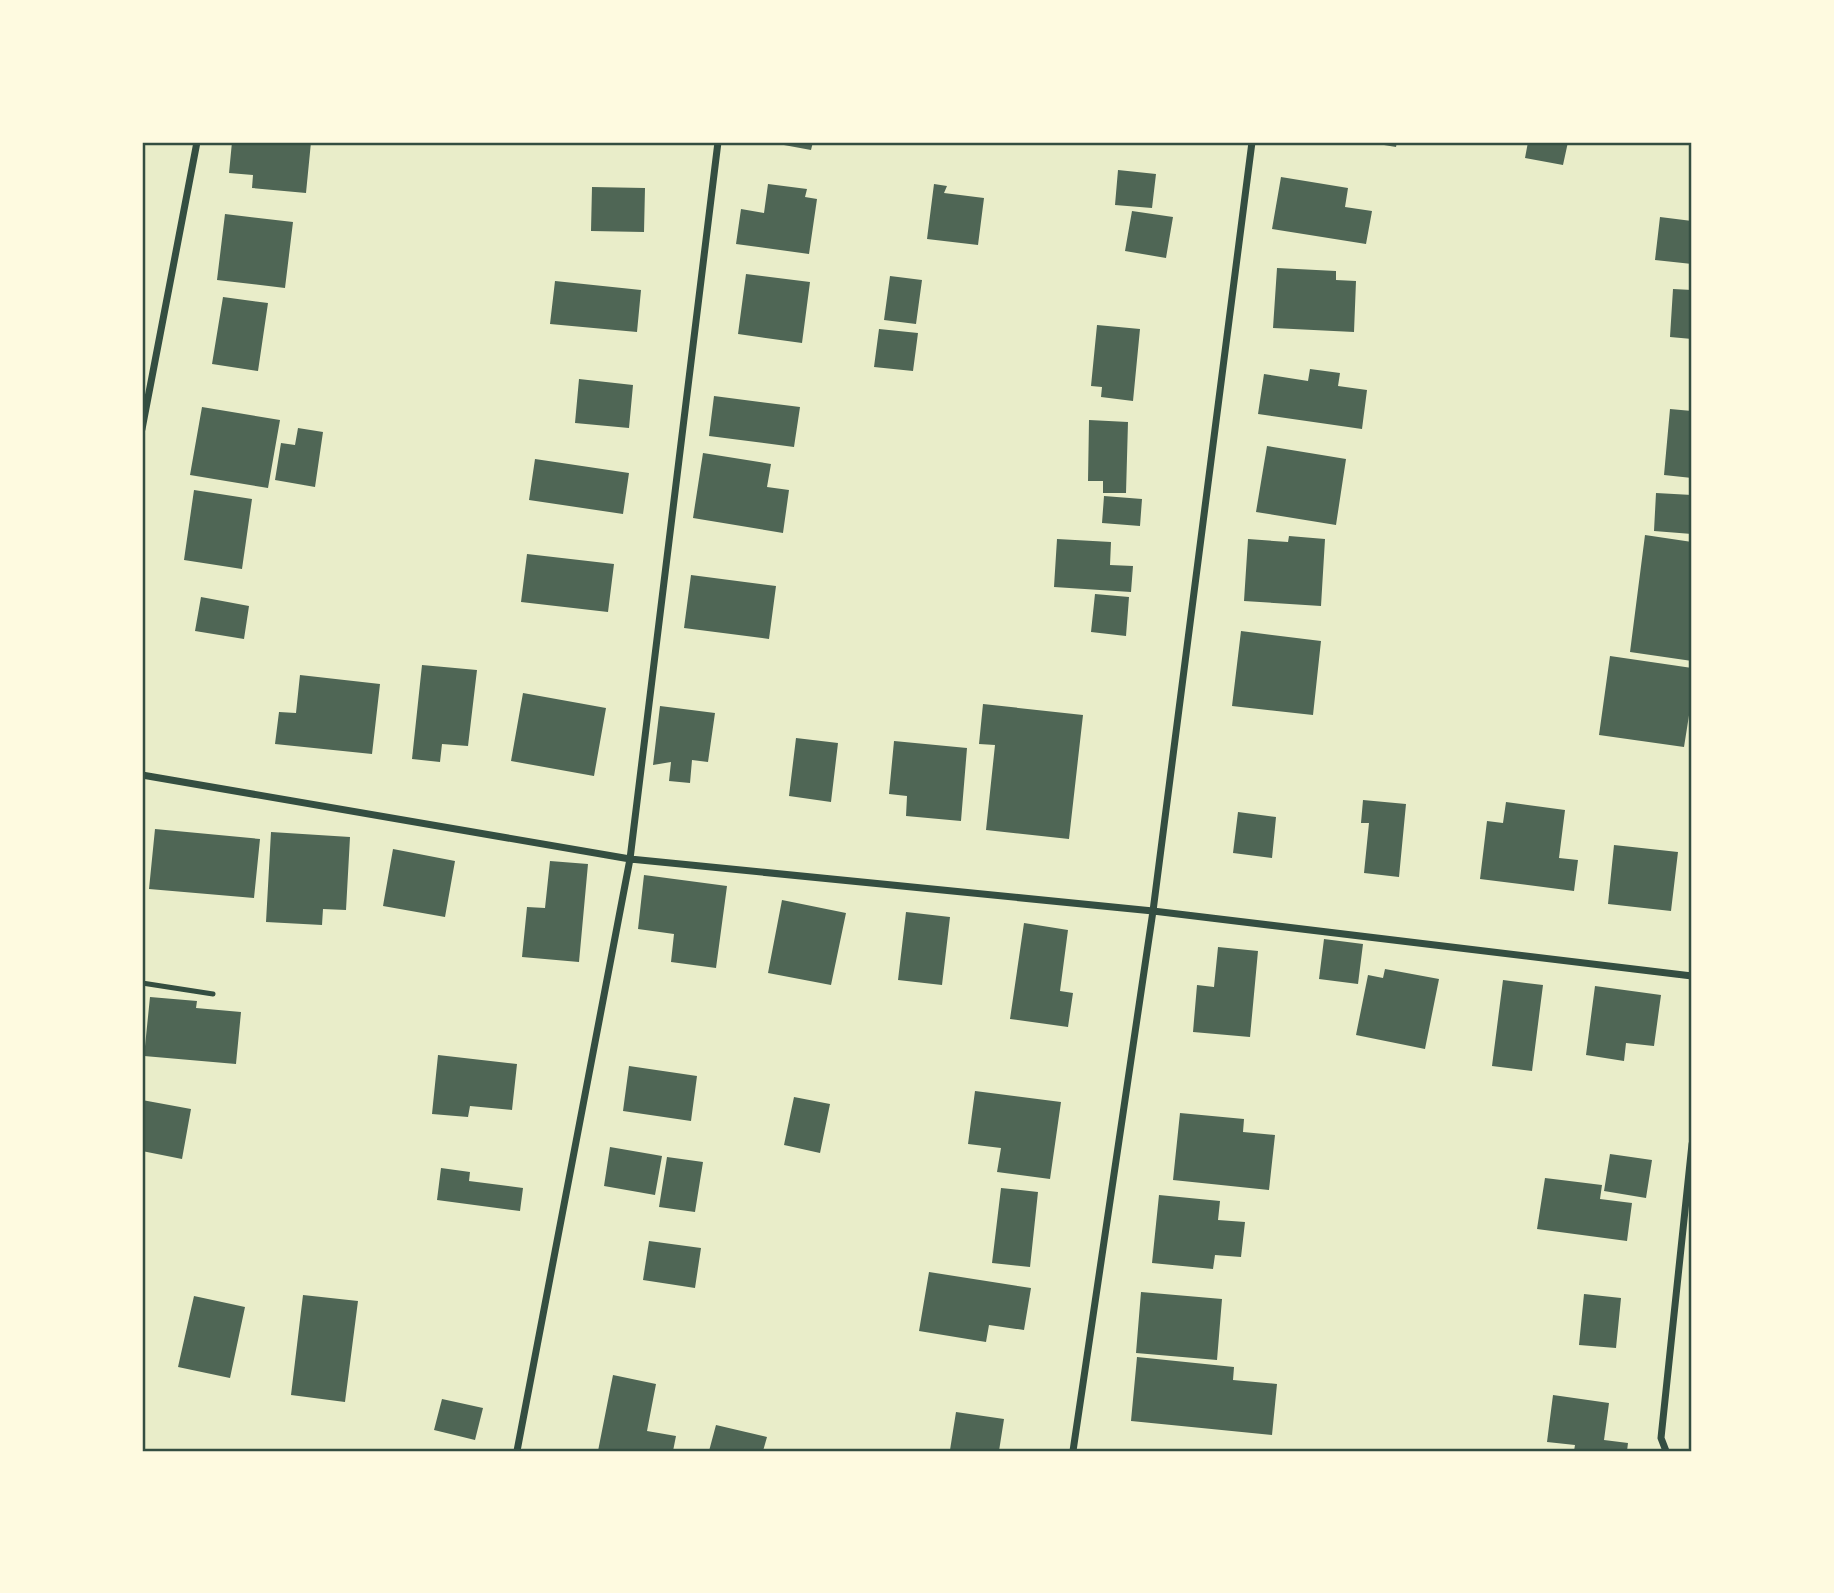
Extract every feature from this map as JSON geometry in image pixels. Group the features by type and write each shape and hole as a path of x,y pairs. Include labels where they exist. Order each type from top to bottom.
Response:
{"street":[{"path":"142,429 197,142"},
{"path":"517,1451 630,859 718,142"},
{"path":"1073,1451 1153,911 1252,142"},
{"path":"142,775 630,859 1153,911 1692,976"},
{"path":"1666,1451 1661,1438 1692,1144"}],"lane":[{"path":"142,983 213,994"}],"building":[{"path":"232,142 311,142 306,193 252,188 253,175 229,173"},
{"path":"773,142 813,142 811,150"},
{"path":"1372,142 1397,142 1396,147"},
{"path":"1528,142 1568,142 1563,165 1525,158"},
{"path":"1118,170 1156,174 1152,208 1115,205"},
{"path":"1281,177 1348,188 1345,207 1372,211 1366,244 1272,229"},
{"path":"768,184 807,189 805,197 817,199 809,254 736,244 741,209 764,213"},
{"path":"934,184 947,186 944,193 984,198 978,245 927,239"},
{"path":"592,187 645,188 644,232 591,231"},
{"path":"1132,211 1173,217 1166,258 1125,251"},
{"path":"225,214 293,222 285,288 217,280"},
{"path":"1660,217 1692,221 1692,264 1655,260"},
{"path":"1277,268 1336,271 1336,280 1356,281 1354,332 1273,328"},
{"path":"746,274 810,282 802,343 738,334"},
{"path":"890,276 922,280 916,324 884,320"},
{"path":"555,281 641,290 637,332 550,324"},
{"path":"1673,289 1692,290 1692,339 1670,337"},
{"path":"223,297 268,303 258,371 212,364"},
{"path":"1097,325 1140,329 1133,401 1101,397 1102,387 1091,386"},
{"path":"879,329 918,333 913,371 874,367"},
{"path":"1310,369 1340,373 1338,386 1367,390 1362,429 1258,414 1264,374 1308,381"},
{"path":"579,379 633,385 629,428 575,423"},
{"path":"714,396 800,407 794,447 709,436"},
{"path":"202,407 280,420 268,488 190,475"},
{"path":"1670,409 1692,411 1692,478 1664,475"},
{"path":"1089,420 1128,422 1126,493 1103,493 1103,481 1088,481"},
{"path":"298,428 323,432 315,487 275,480 281,443 295,445"},
{"path":"1267,446 1346,459 1336,525 1256,512"},
{"path":"703,453 771,464 767,487 789,490 783,533 693,518"},
{"path":"535,459 629,473 623,514 529,500"},
{"path":"194,490 252,499 242,569 184,560"},
{"path":"1656,493 1692,495 1692,534 1654,531"},
{"path":"1104,496 1142,499 1140,526 1102,523"},
{"path":"1645,535 1692,542 1692,661 1630,652"},
{"path":"1289,536 1325,539 1321,606 1244,601 1248,539 1288,542"},
{"path":"1057,539 1111,542 1110,565 1133,566 1131,592 1054,587"},
{"path":"527,554 614,564 608,612 521,602"},
{"path":"691,575 776,586 769,639 684,628"},
{"path":"1095,594 1129,597 1126,636 1091,632"},
{"path":"201,597 249,606 244,639 195,631"},
{"path":"1241,631 1321,641 1313,715 1232,706"},
{"path":"1610,656 1692,668 1692,709 1684,747 1599,735"},
{"path":"422,665 477,670 468,746 442,744 440,762 412,759"},
{"path":"300,675 380,684 372,754 275,744 279,712 296,713"},
{"path":"523,693 606,708 594,776 511,761"},
{"path":"983,704 1083,715 1069,839 986,830 995,745 979,744"},
{"path":"660,706 715,713 708,762 692,760 690,783 669,781 671,762 653,765"},
{"path":"796,738 838,743 831,802 789,796"},
{"path":"894,741 967,748 961,821 906,816 907,796 889,794"},
{"path":"1363,800 1406,804 1399,877 1364,873 1369,823 1361,823"},
{"path":"1506,802 1565,810 1559,858 1578,860 1574,891 1480,879 1487,821 1503,823"},
{"path":"1238,812 1276,817 1272,858 1233,853"},
{"path":"155,829 260,839 254,898 149,889"},
{"path":"271,832 350,837 346,910 323,909 322,925 266,922"},
{"path":"1614,845 1678,852 1671,911 1608,904"},
{"path":"393,849 455,861 445,917 383,906"},
{"path":"550,861 588,864 579,962 522,957 527,907 545,908"},
{"path":"644,875 727,886 716,968 671,962 674,934 638,929"},
{"path":"782,900 846,913 831,985 768,973"},
{"path":"906,912 950,917 942,985 898,980"},
{"path":"1024,923 1068,930 1060,991 1073,993 1068,1027 1010,1019"},
{"path":"1324,939 1363,944 1358,984 1319,979"},
{"path":"1218,947 1258,951 1250,1037 1193,1032 1197,985 1214,987"},
{"path":"1385,969 1439,979 1425,1049 1356,1035 1368,975 1383,978"},
{"path":"1503,980 1543,985 1532,1071 1492,1066"},
{"path":"1595,986 1661,995 1654,1046 1626,1043 1624,1061 1586,1055"},
{"path":"150,997 197,1001 196,1008 241,1012 236,1064 144,1056"},
{"path":"438,1055 517,1064 512,1110 470,1106 468,1117 432,1114"},
{"path":"629,1066 697,1076 691,1121 623,1111"},
{"path":"975,1091 1061,1102 1050,1179 997,1172 1001,1148 968,1144"},
{"path":"794,1097 830,1104 820,1153 784,1145"},
{"path":"142,1100 191,1109 182,1159 142,1151"},
{"path":"1180,1113 1244,1119 1243,1132 1275,1135 1269,1190 1173,1180"},
{"path":"610,1147 662,1156 655,1195 604,1186"},
{"path":"1610,1154 1652,1160 1646,1198 1604,1191"},
{"path":"667,1157 703,1162 695,1212 659,1207"},
{"path":"441,1168 470,1172 469,1181 523,1188 520,1211 437,1200"},
{"path":"1545,1178 1602,1185 1600,1199 1632,1203 1627,1241 1537,1229"},
{"path":"1001,1188 1038,1192 1030,1267 992,1263"},
{"path":"1159,1195 1220,1201 1218,1220 1245,1222 1241,1257 1215,1255 1213,1269 1152,1263"},
{"path":"649,1241 701,1248 695,1288 643,1280"},
{"path":"929,1272 1031,1288 1024,1330 989,1325 986,1342 919,1331"},
{"path":"1141,1292 1222,1299 1217,1360 1136,1353"},
{"path":"1584,1294 1621,1298 1616,1348 1579,1345"},
{"path":"303,1295 358,1301 345,1402 291,1395"},
{"path":"194,1296 245,1307 230,1378 178,1367"},
{"path":"1137,1357 1234,1367 1233,1380 1277,1384 1272,1435 1131,1421"},
{"path":"613,1375 656,1384 647,1431 676,1436 673,1451 598,1451"},
{"path":"1553,1395 1609,1403 1604,1440 1628,1443 1627,1451 1574,1451 1575,1445 1547,1442"},
{"path":"442,1399 483,1408 475,1440 434,1430"},
{"path":"956,1412 1004,1419 999,1451 950,1450"},
{"path":"716,1425 767,1437 763,1451 709,1451"}]}
